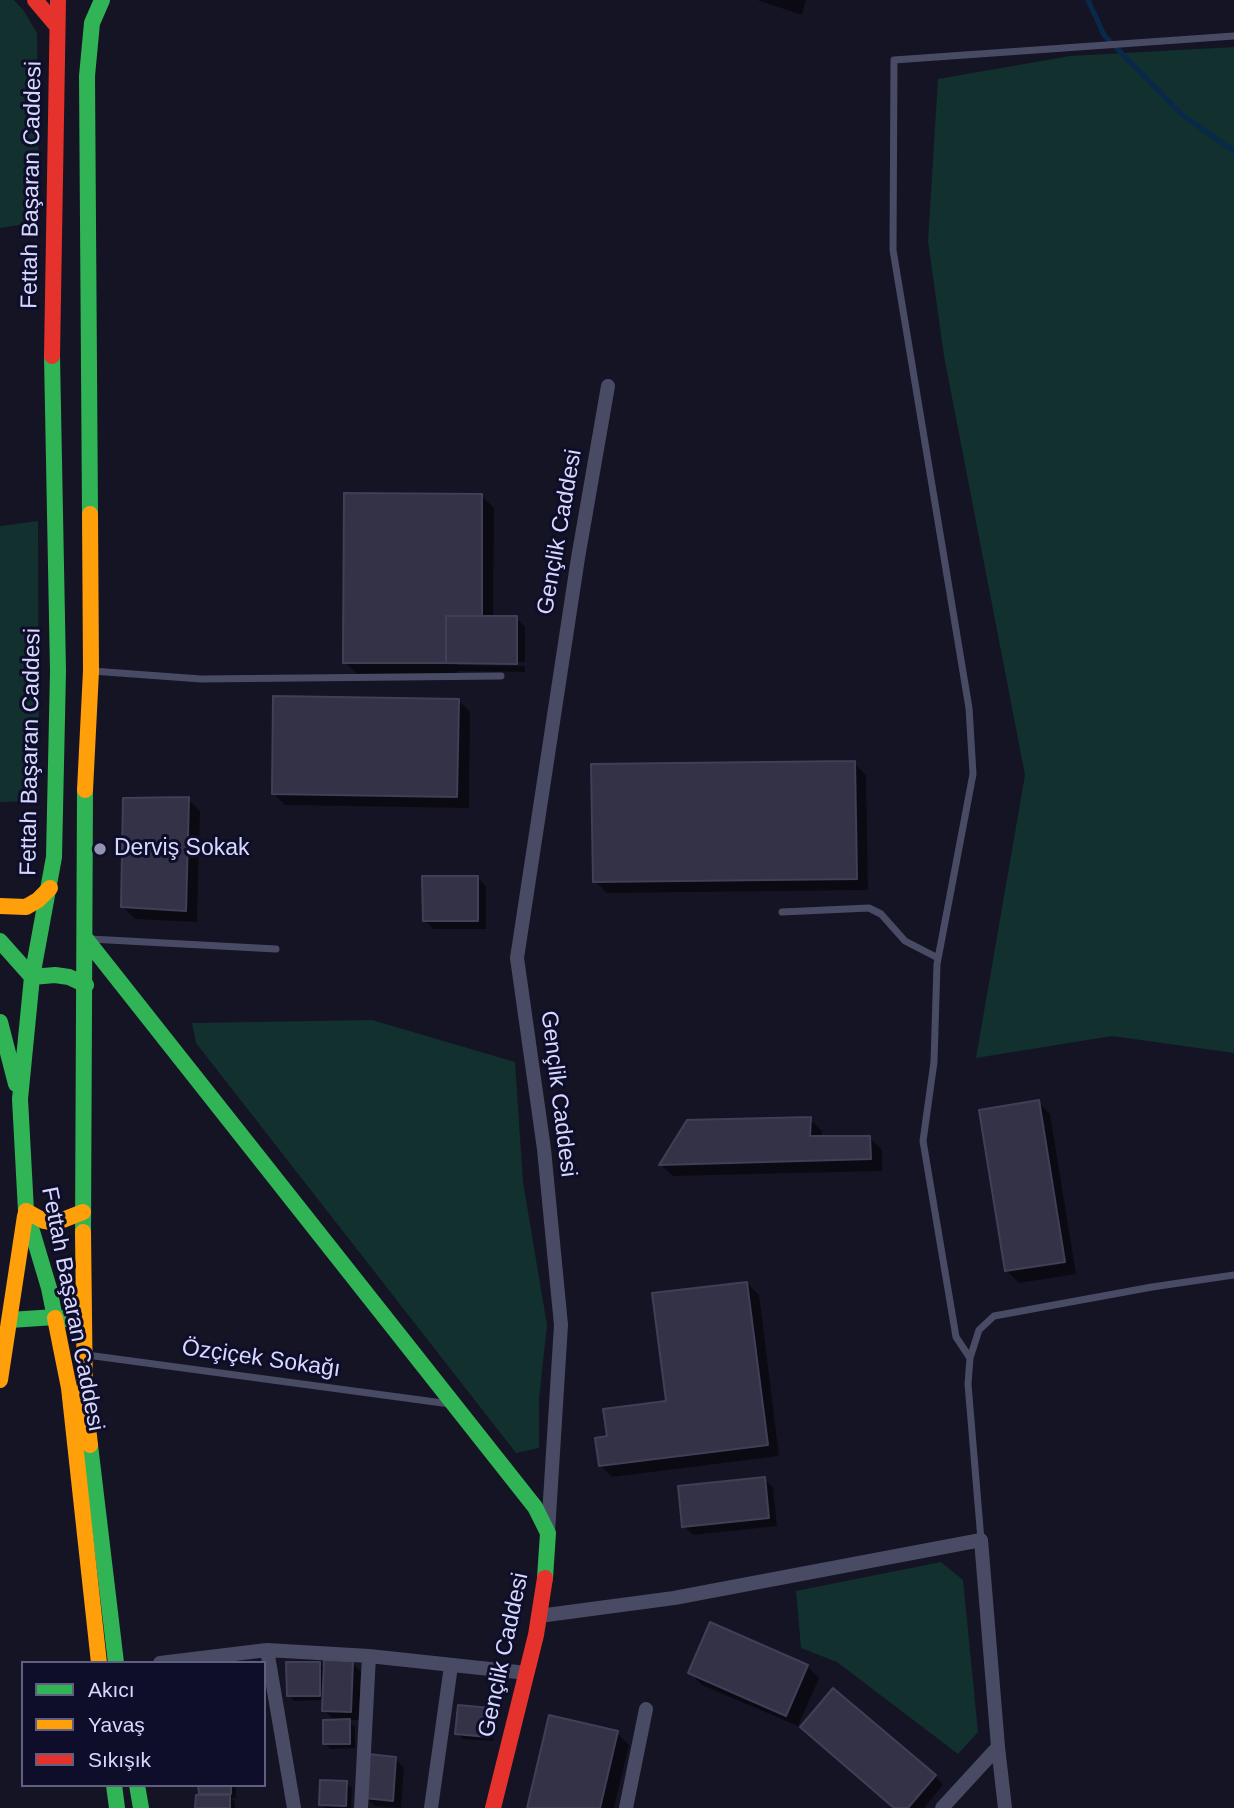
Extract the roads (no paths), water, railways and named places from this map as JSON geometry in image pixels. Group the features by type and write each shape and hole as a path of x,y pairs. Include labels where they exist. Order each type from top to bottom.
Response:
{"main road":[{"path":"35,0 57,26"},
{"name":"Fettah Başaran Caddesi","path":"58,0 52,361 58,671 54,857 32,977 20,1099 26,1211 49,1288 69,1388 99,1661"},
{"name":"Fettah Başaran Caddesi","path":"102,0 92,23 87,76 91,671 85,800 83,1212 85,1400 116,1661"},
{"path":"0,906 26,907 50,888"},
{"path":"86,939 535,1507 548,1533"},
{"path":"0,941 32,977 69,977 86,985"},
{"path":"0,1021 20,1099"},
{"path":"0,1380 26,1211 44,1221 55,1223 83,1212"},
{"path":"10,1320 55,1317 84,1322"},
{"name":"Gençlik Caddesi","path":"493,1808 539,1616 548,1533"},
{"path":"114,1787 117,1808"},
{"path":"137,1787 141,1808"}],"street":[{"name":"Gençlik Caddesi","path":"548,1533 561,1325 544,1149 517,958 577,563 608,386"},
{"path":"539,1616 674,1598 981,1540 1005,1808"},
{"path":"176,1661 267,1650 369,1656 527,1673"},
{"path":"267,1650 294,1808"},
{"path":"361,1808 369,1656"},
{"path":"431,1808 451,1666"},
{"path":"626,1808 646,1709"},
{"path":"942,1808 998,1747"}],"lane":[{"path":"970,1358 956,1337 923,1141 934,1062 938,958 974,774 969,708 893,250 894,60 1234,36"},
{"path":"91,671 201,679 501,676"},
{"path":"782,912 869,908 881,914 905,941 938,958"},
{"path":"86,939 276,949"},
{"path":"981,1540 968,1384 970,1358 979,1330 994,1316 1234,1275"},
{"name":"Özçiçek Sokağı","path":"62,1354 85,1354 454,1405"}],"waterway":[{"path":"1088,0 1104,35 1183,116 1234,151"}],"place":[{"name":"Derviş Sokak","path":"100,849"}]}
